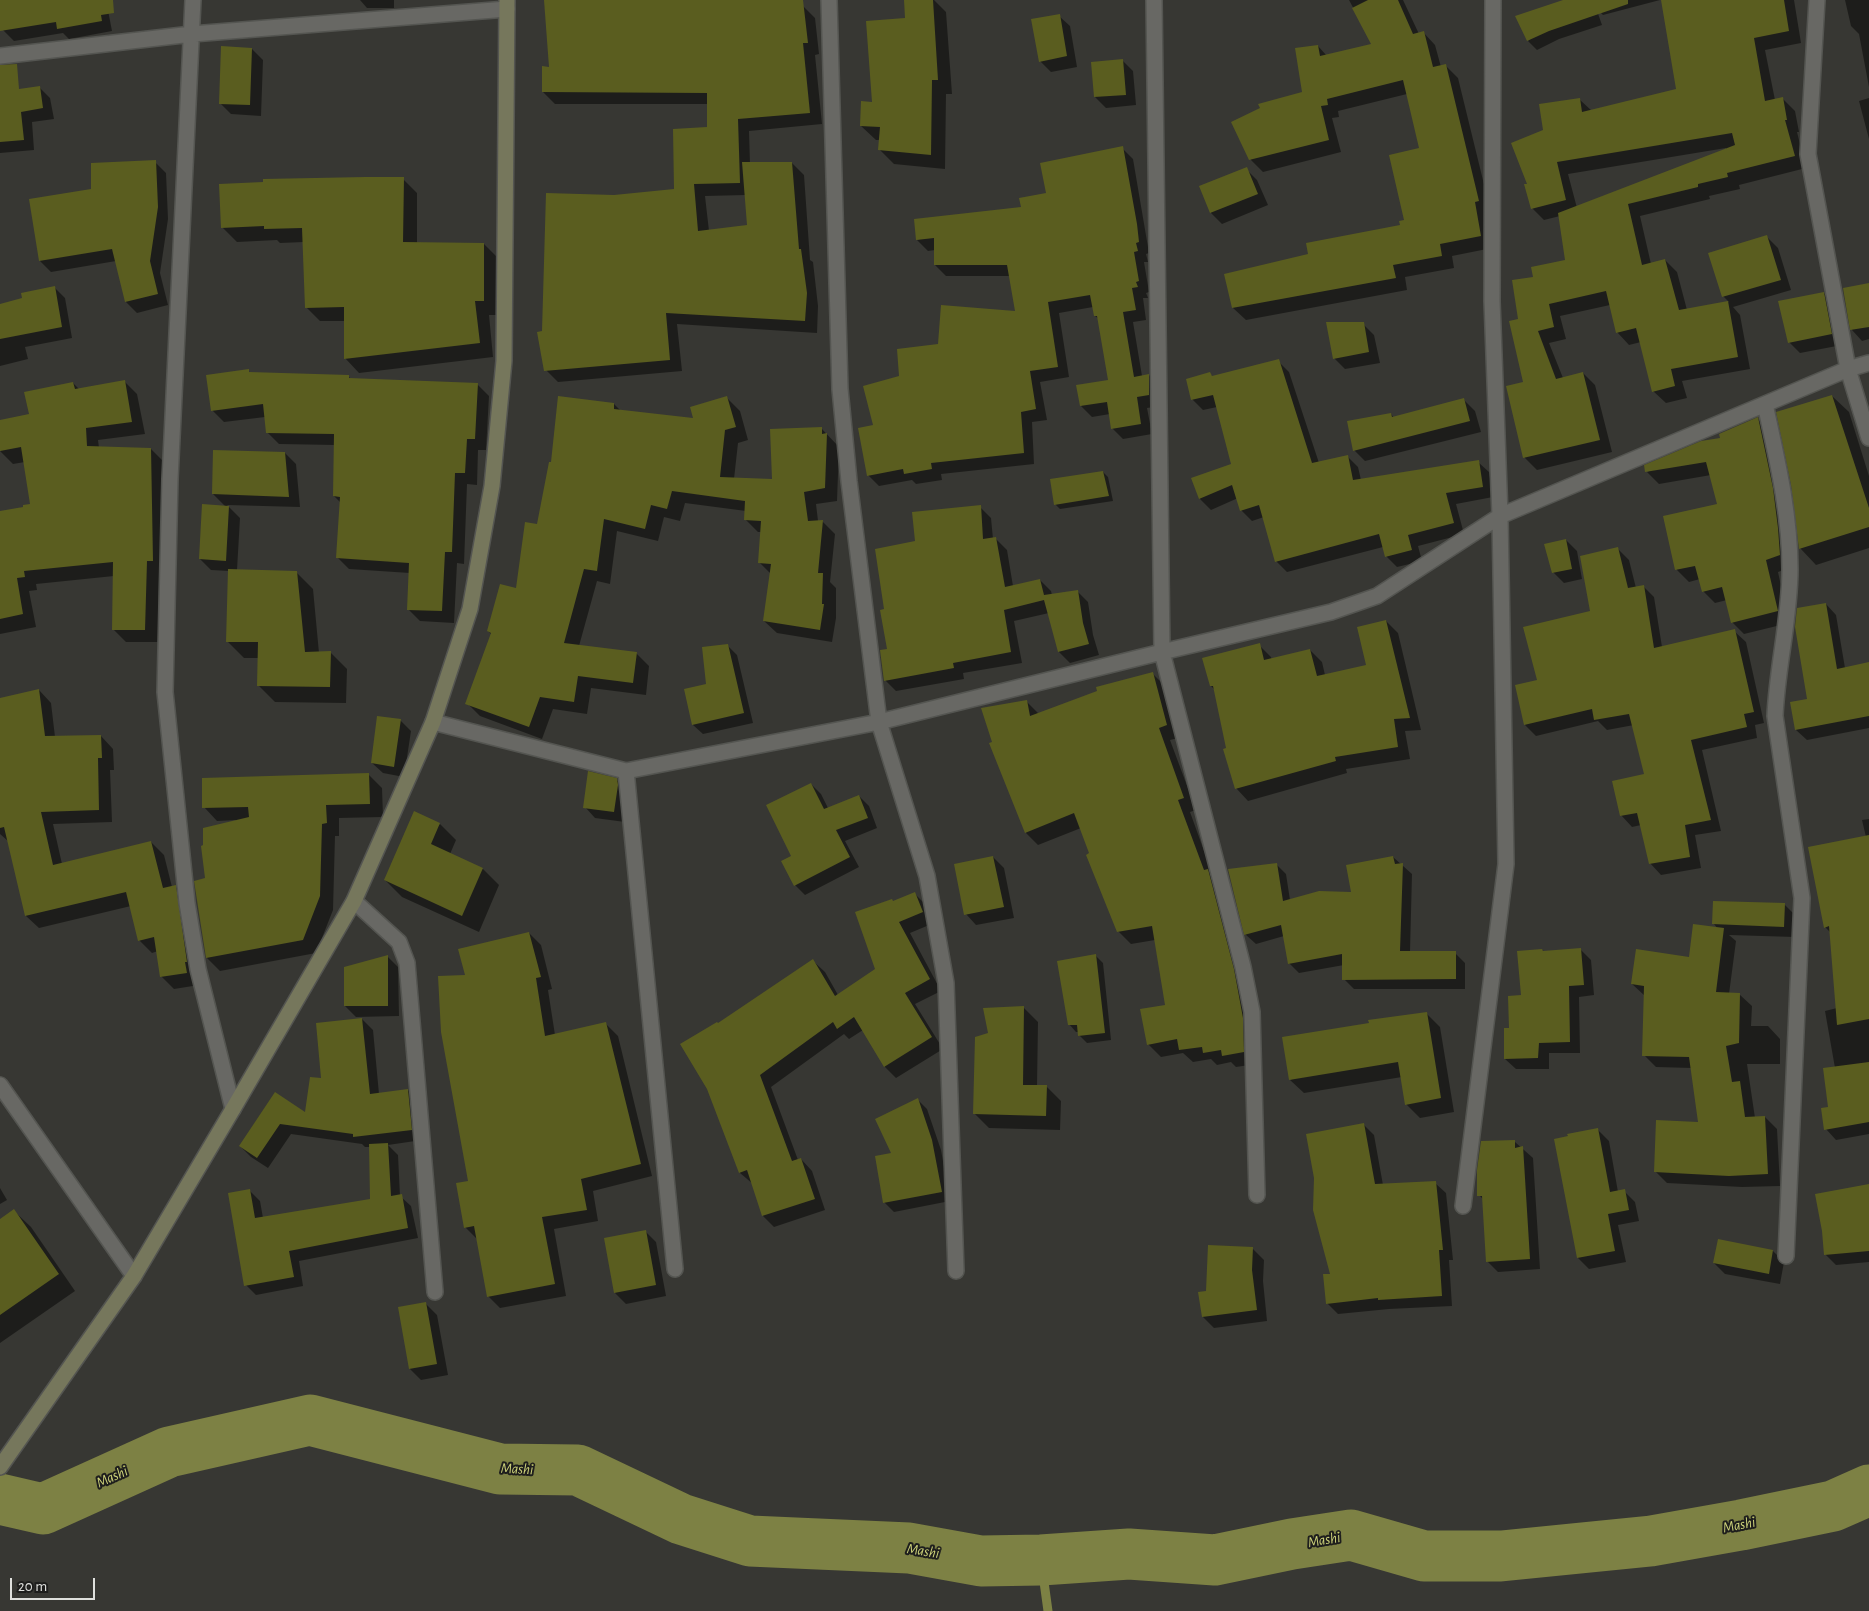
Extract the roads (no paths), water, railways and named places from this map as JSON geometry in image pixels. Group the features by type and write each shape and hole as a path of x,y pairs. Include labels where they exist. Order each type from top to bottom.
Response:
{"street":[{"path":"193,0 170,479 165,692 187,903 198,969 233,1109"},
{"path":"829,0 840,389 849,481 879,722 927,876 946,984 956,1271"},
{"path":"1154,0 1162,652 1244,967 1252,1012 1258,1195"},
{"path":"1463,1206 1506,864 1500,516 1492,301 1493,0"},
{"path":"1817,0 1808,154 1848,369 1869,438"},
{"path":"0,56 192,34 507,4 504,361 492,486 470,609 433,722 354,901 134,1276 0,1468"},
{"path":"433,722 626,771 879,722 1331,612 1377,596 1500,516 1848,369 1869,363"},
{"path":"1765,404 1783,484 1787,513 1790,569 1786,626 1776,689 1775,716 1802,898 1786,1256"},
{"path":"626,771 675,1269"},
{"path":"354,901 399,942 408,963 435,1292"},
{"path":"0,1085 134,1276"}],"waterway":[{"name":"Mashi","path":"0,1499 43,1509 169,1452 310,1420 500,1469 578,1470 681,1519 750,1541 909,1548 981,1561 1041,1560 1129,1554 1215,1560 1292,1544 1351,1535 1424,1556 1501,1556 1651,1541 1741,1525 1833,1506 1869,1490"},
{"path":"1041,1560 1048,1611"}]}
